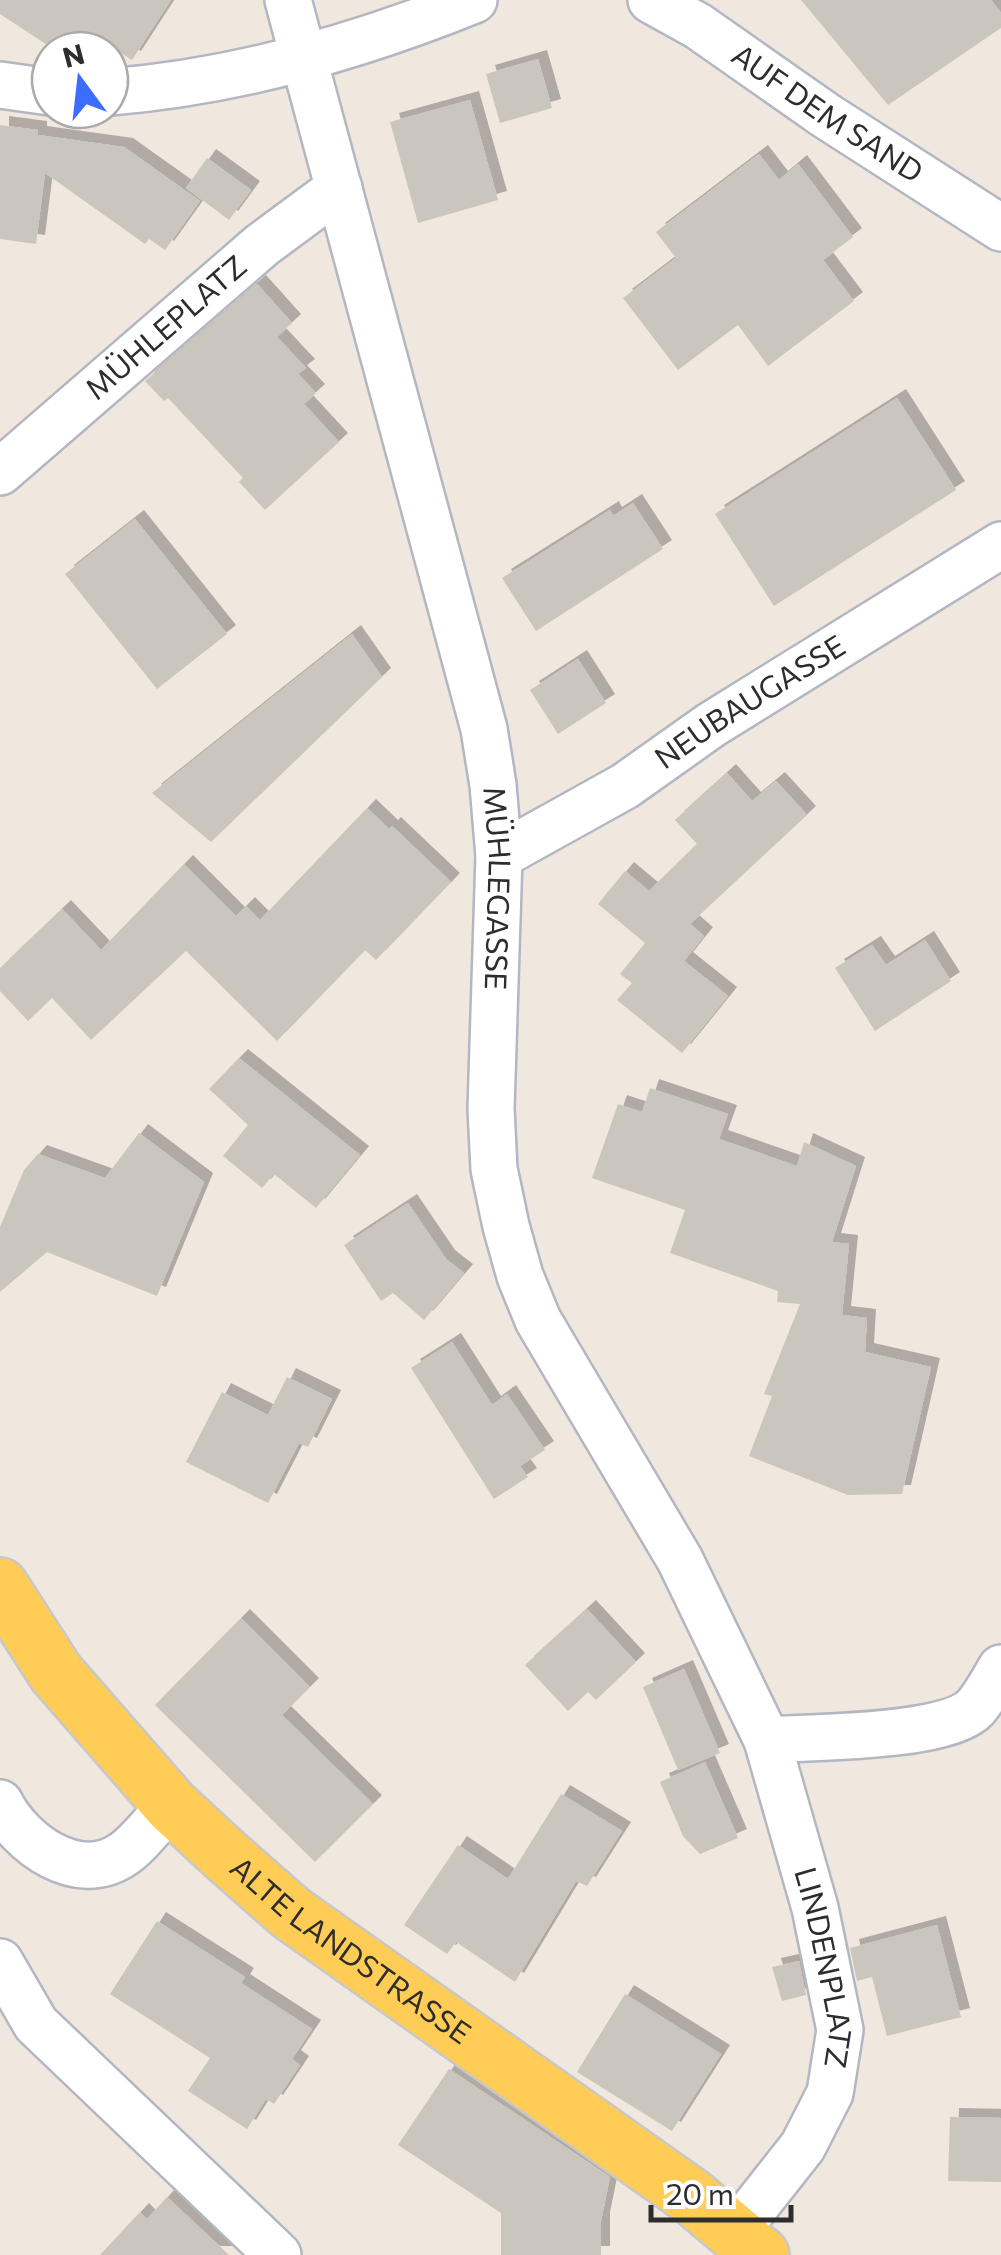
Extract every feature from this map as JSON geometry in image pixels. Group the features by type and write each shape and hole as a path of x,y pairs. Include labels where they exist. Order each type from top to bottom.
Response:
{"main road":[{"name":"ALTE LANDSTRASSE","path":"0,1586 56,1673 171,1805 291,1913 691,2196 748,2243"}],"street":[{"name":"MÜHLEGASSE","path":"288,0 484,729 494,785 499,856 494,1169 520,1276 538,1320 680,1560 767,1740"},
{"path":"130,90 303,59 384,35 474,0"},
{"name":"AUF DEM SAND","path":"651,0 698,26 824,114 1001,228"},
{"path":"0,85 30,89"},
{"name":"MÜHLEPLATZ","path":"0,472 262,244 339,188"},
{"name":"NEUBAUGASSE","path":"499,856 626,786 711,725 1001,545"},
{"path":"767,1740 927,1729 958,1720 974,1709 1001,1668"},
{"name":"LINDENPLATZ","path":"748,2243 830,2094 840,2030 814,1908 767,1740"},
{"path":"0,1803 28,1840 52,1856 79,1864 100,1863 123,1855 171,1805"},
{"path":"0,1962 36,2024 278,2255"}],"building":[{"path":"0,0 171,0 132,60 130,30 30,30 30,34 0,14"},
{"path":"801,0 991,0 1001,13 1001,28 888,105"},
{"path":"538,59 552,108 500,123 486,74"},
{"path":"470,100 498,200 418,223 390,122"},
{"path":"0,125 38,130 38,135 124,147 200,201 165,250 149,239 145,244 45,173 36,244 0,239"},
{"path":"759,154 779,180 798,164 853,237 823,260 854,301 768,366 738,325 678,370 623,298 676,258 656,232"},
{"path":"207,158 251,190 229,220 186,188"},
{"path":"257,284 292,323 277,337 306,368 298,374 316,393 304,404 339,442 265,510 239,482 243,478 168,398 164,401 145,381"},
{"path":"897,398 956,490 774,606 715,514"},
{"path":"633,503 663,549 536,631 502,578 610,510 613,516"},
{"path":"135,519 227,634 157,689 65,574"},
{"path":"352,634 382,677 211,842 152,793"},
{"path":"578,659 606,703 558,734 530,690"},
{"path":"727,773 752,801 776,781 807,815 690,924 704,936 684,961 728,996 682,1053 617,1000 632,983 620,974 645,943 598,904 625,871 649,891 697,844 675,820"},
{"path":"367,808 389,829 392,826 451,882 376,960 365,950 277,1041 186,951 91,1040 52,998 28,1021 0,991 0,968 62,909 101,950 184,864 236,916 246,906 260,920"},
{"path":"925,940 951,981 875,1031 835,968 872,945 886,965"},
{"path":"239,1058 360,1155 316,1208 274,1174 262,1188 223,1156 248,1125 209,1089"},
{"path":"650,1088 728,1114 719,1139 797,1166 804,1142 856,1166 832,1242 849,1244 842,1315 867,1318 865,1352 931,1367 902,1494 848,1495 749,1456 772,1396 764,1394 800,1304 777,1302 778,1291 670,1253 685,1210 592,1178 618,1104 642,1112"},
{"path":"139,1133 204,1182 157,1296 47,1252 0,1292 0,1227 24,1170 38,1154 105,1178"},
{"path":"408,1203 446,1259 464,1273 424,1320 393,1293 381,1301 344,1245"},
{"path":"452,1342 492,1405 507,1394 545,1450 520,1466 528,1477 494,1499 411,1368"},
{"path":"287,1377 332,1399 308,1447 299,1443 268,1503 186,1462 222,1392 268,1415"},
{"path":"587,1609 636,1662 596,1700 588,1692 568,1711 525,1665"},
{"path":"241,1618 310,1687 282,1715 373,1804 315,1862 155,1705"},
{"path":"684,1669 720,1753 678,1770 643,1687"},
{"path":"705,1762 738,1838 700,1854 683,1836 660,1782"},
{"path":"561,1794 622,1831 587,1886 576,1881 515,1982 456,1942 447,1954 404,1925 458,1845 508,1879"},
{"path":"157,1921 245,1977 241,1983 312,2029 292,2059 300,2065 274,2104 266,2099 247,2129 188,2091 210,2058 110,1994"},
{"path":"937,1925 961,2017 887,2036 872,1977 857,1981 850,1948"},
{"path":"799,1961 806,1995 782,2001 772,1967"},
{"path":"625,1994 721,2054 672,2131 577,2072"},
{"path":"449,2069 610,2177 601,2221 601,2255 501,2255 501,2213 398,2145"},
{"path":"950,2117 1001,2118 1001,2182 948,2181"},
{"path":"167,2197 229,2255 100,2255 140,2212 147,2219"}]}
